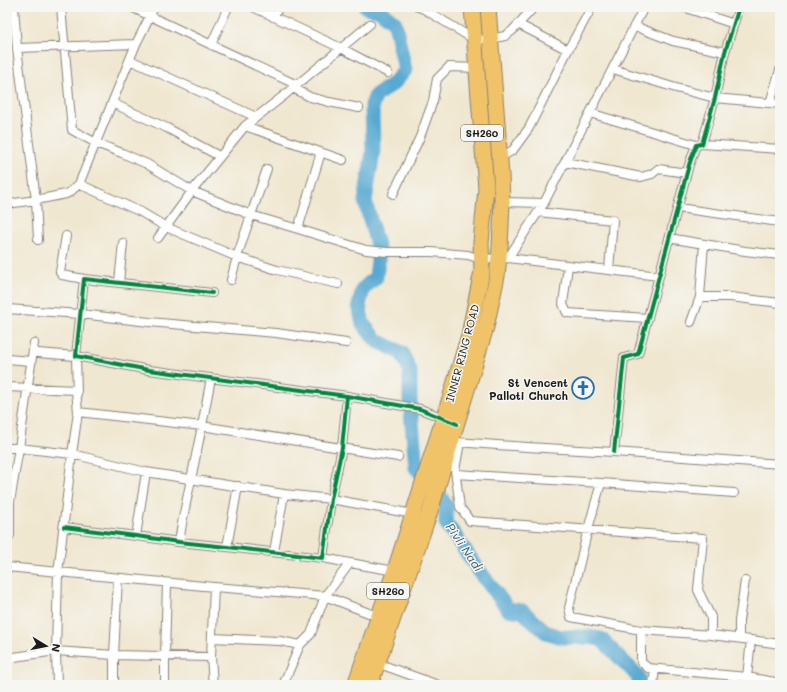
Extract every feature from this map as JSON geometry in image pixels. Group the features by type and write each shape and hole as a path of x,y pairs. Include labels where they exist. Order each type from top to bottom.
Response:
{"highway":[{"name":"INNER RING ROAD","path":"355,685 395,571 429,462 450,421 486,327 503,259 500,158 483,39 472,7"},
{"name":"INNER RING ROAD","path":"370,685 430,512 449,473 456,442 450,421 482,271 481,243 486,188 478,68 488,7"}],"street":[{"path":"14,7 11,23 17,48 36,200 38,240"},
{"path":"61,7 72,130 96,143 147,164 192,191 251,215 366,250 468,255 481,259 503,259 659,276"},
{"path":"131,7 295,87 310,97 359,108"},
{"path":"7,204 66,194 79,184 136,44 154,7"},
{"path":"211,45 228,7"},
{"path":"252,7 341,48 388,73"},
{"path":"273,17 279,7"},
{"path":"418,7 483,39 505,36 512,31 534,7"},
{"path":"500,158 513,150 529,128 568,50 592,7"},
{"path":"503,259 544,203 644,7"},
{"path":"683,7 734,24"},
{"path":"614,452 624,358 638,354 687,172 699,145 715,98 725,52 739,7"},
{"path":"158,238 219,156 245,126 295,87 370,24"},
{"path":"518,24 568,50"},
{"path":"634,26 673,41 725,52"},
{"path":"17,48 136,44"},
{"path":"130,60 256,117"},
{"path":"393,194 420,136 433,101 437,79 449,67 478,68"},
{"path":"613,69 715,98 780,104"},
{"path":"770,104 780,70"},
{"path":"112,103 167,128 219,156"},
{"path":"590,113 699,145 780,150"},
{"path":"245,126 344,160"},
{"path":"298,229 321,152"},
{"path":"565,162 641,177 652,174 658,170 687,172"},
{"path":"231,280 237,257 267,169"},
{"path":"79,184 141,212 166,227 237,257 277,270 338,284"},
{"path":"502,202 544,203"},
{"path":"678,208 780,222"},
{"path":"538,212 613,220 608,270"},
{"path":"66,236 60,272 62,275 84,279 212,292"},
{"path":"669,238 780,255"},
{"path":"119,282 123,242"},
{"path":"691,322 700,297 704,244"},
{"path":"568,266 563,304 566,313 648,318"},
{"path":"57,685 56,651 58,573 78,412 76,356 84,279"},
{"path":"700,297 730,297 780,303"},
{"path":"7,309 81,314 149,322 276,333 346,343"},
{"path":"10,535 10,502 34,343"},
{"path":"38,353 76,356 149,370 347,396 420,409 450,421"},
{"path":"7,359 31,361"},
{"path":"179,542 211,378"},
{"path":"7,386 76,390 77,394"},
{"path":"323,558 331,498 342,448 347,396"},
{"path":"78,412 202,426 398,457"},
{"path":"456,442 780,464"},
{"path":"7,448 72,454 146,472 284,494 331,498 413,514"},
{"path":"136,536 146,472"},
{"path":"711,635 711,617 698,590 703,538 470,521 460,508 449,473 601,482 734,493"},
{"path":"601,482 569,608 571,617 641,630 711,635 780,644"},
{"path":"228,547 238,486"},
{"path":"274,552 284,494"},
{"path":"64,527 179,542 323,558 395,571"},
{"path":"283,685 300,645 311,634 325,596 350,563"},
{"path":"7,567 167,583 325,596 379,617"},
{"path":"114,685 118,578"},
{"path":"739,638 739,621 745,581"},
{"path":"165,685 167,583"},
{"path":"214,587 211,657 214,685"},
{"path":"641,630 641,662 648,668 747,681 780,683"},
{"path":"212,638 280,641 300,645"},
{"path":"747,681 750,640"},
{"path":"7,658 56,651 114,655 211,657"},
{"path":"377,663 438,685"},
{"path":"653,685 655,669"}],"waterway":[{"name":"Pivli Nadi","path":"366,7 380,10 395,23 405,70 394,83 376,95 372,105 373,152 365,201 379,252 376,277 363,289 359,305 363,324 376,340 402,353 410,371 410,400 416,468 439,493 446,507 446,523 508,609 522,611 546,632 561,637 589,637 601,639 638,676 640,685"}],"cycle path":[{"path":"614,452 624,358 638,354 689,165 696,145 702,144 715,98 725,52 739,7"},
{"path":"212,293 84,279 76,356 149,370 347,396"},
{"path":"64,527 179,542 323,558 331,499 342,448 347,396 420,409 457,424"}],"place":[{"name":"St Vencent Palloti Church","path":"583,388"}]}
